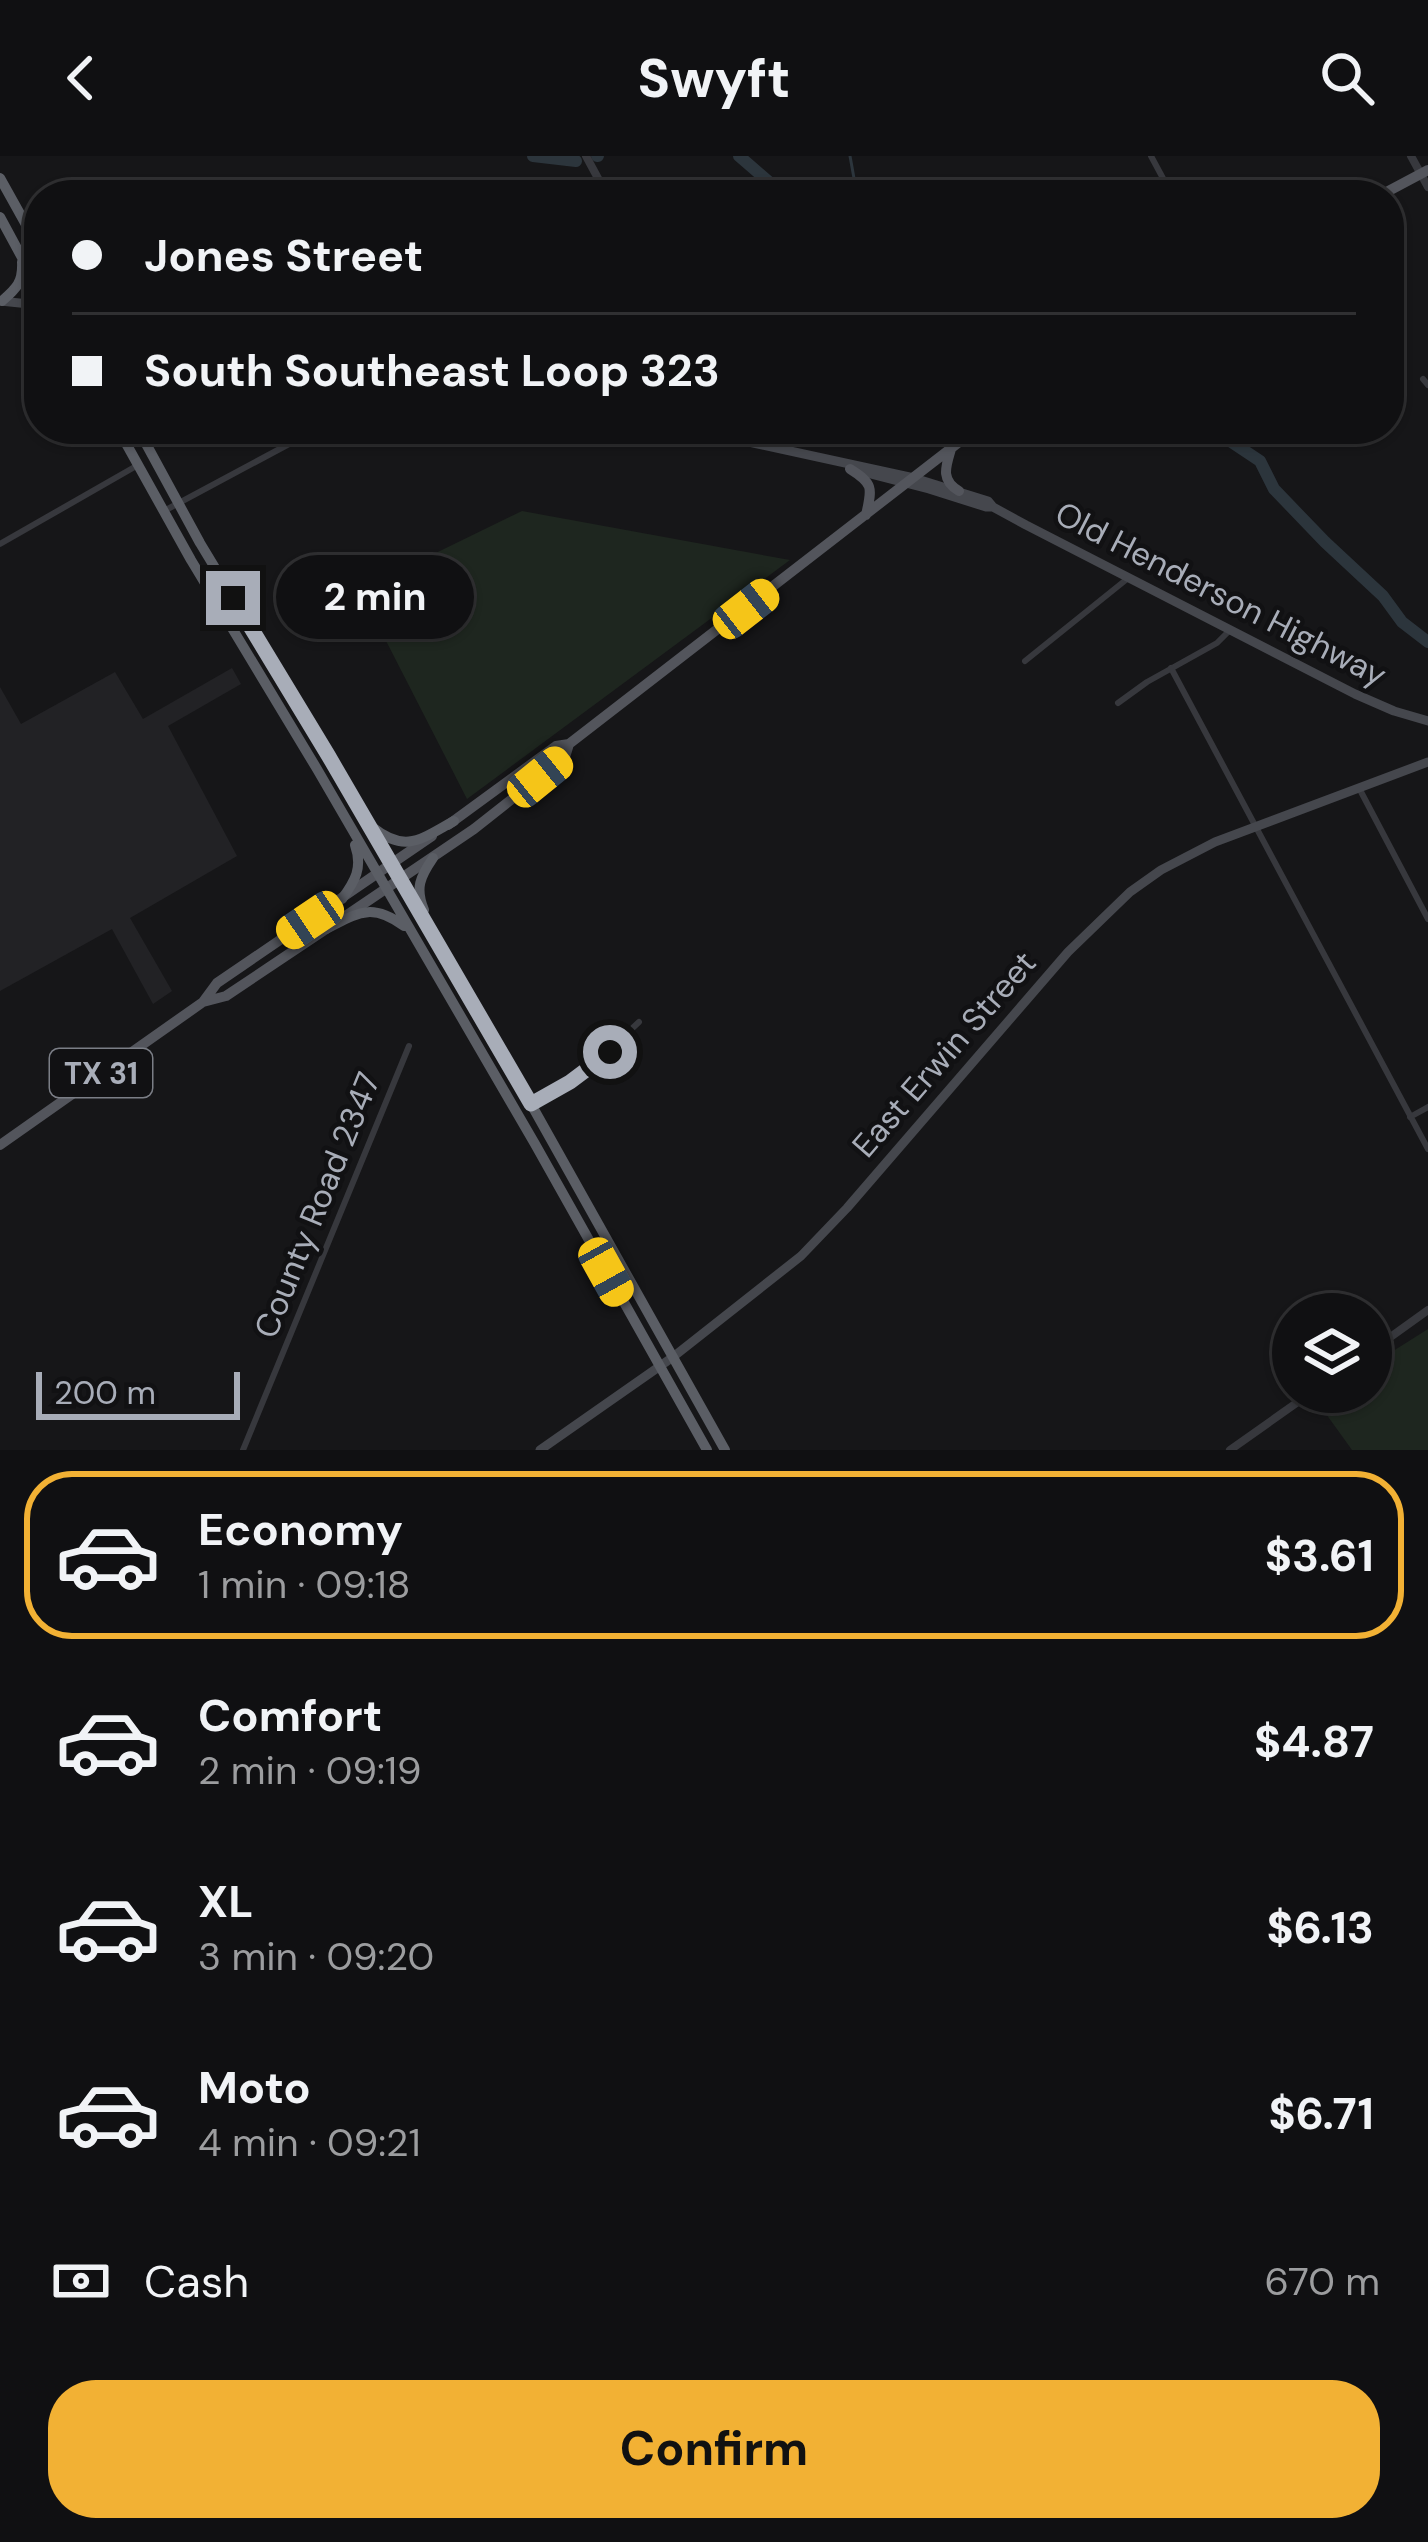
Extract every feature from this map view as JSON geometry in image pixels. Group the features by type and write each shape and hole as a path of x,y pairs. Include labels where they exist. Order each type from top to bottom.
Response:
{"highway":[{"path":"0,178 24,221"},
{"path":"0,217 24,262"},
{"path":"1,301 18,288 22,258"},
{"path":"126,444 535,1144 707,1450"},
{"path":"147,444 531,1104 725,1450"},
{"path":"256,667 271,659"},
{"path":"367,823 389,839 406,843 454,820"},
{"path":"342,899 359,867 349,825"},
{"path":"433,858 418,889 435,941"},
{"path":"326,929 374,910 408,928"}],"main road":[{"name":"Old Henderson Highway","path":"768,444 993,507 1355,694 1428,722"},
{"name":"TX 31","path":"0,1144 203,1002 217,983 391,866 556,746 569,744 956,444"},
{"path":"951,448 945,476 959,491"},
{"name":"Old Henderson Highway","path":"822,458 829,464 959,491 993,507"},
{"path":"850,469 869,484 865,515"},
{"name":"TX 31","path":"203,1002 226,996 474,830 565,757 569,744"},
{"name":"East Erwin Street","path":"540,1450 673,1358 818,1239 1104,914 1193,852 1428,762"}],"street":[{"path":"1412,156 1428,187"},
{"path":"164,511 289,444"},
{"path":"0,544 138,465"},
{"path":"1025,661 1129,576"},
{"path":"1118,703 1222,640 1231,628"},
{"path":"1171,668 1428,1149"},
{"path":"1359,788 1428,919"},
{"path":"531,1104 593,1065 639,1022"},
{"name":"County Road 2347","path":"242,1450 409,1046"},
{"path":"1411,1117 1428,1107"},
{"path":"1392,1336 1428,1310"},
{"path":"1230,1450 1282,1413"}],"shaded area":[{"path":"522,511 790,560 467,799 360,590"},
{"path":"232,668 241,684 168,726 237,856 130,918 172,991 153,1004 112,929 0,991 0,687 21,724 115,672 143,719"},
{"path":"1428,1329 1428,1450 1352,1450 1325,1413 1392,1413 1392,1352"}],"waterway":[{"path":"533,156 576,161"},
{"path":"739,156 767,180"},
{"path":"850,156 854,180"},
{"path":"1234,444 1260,461 1274,489 1383,596 1402,622 1428,642"}],"route":[{"path":"233,598 531,1104 610,1052"}]}
